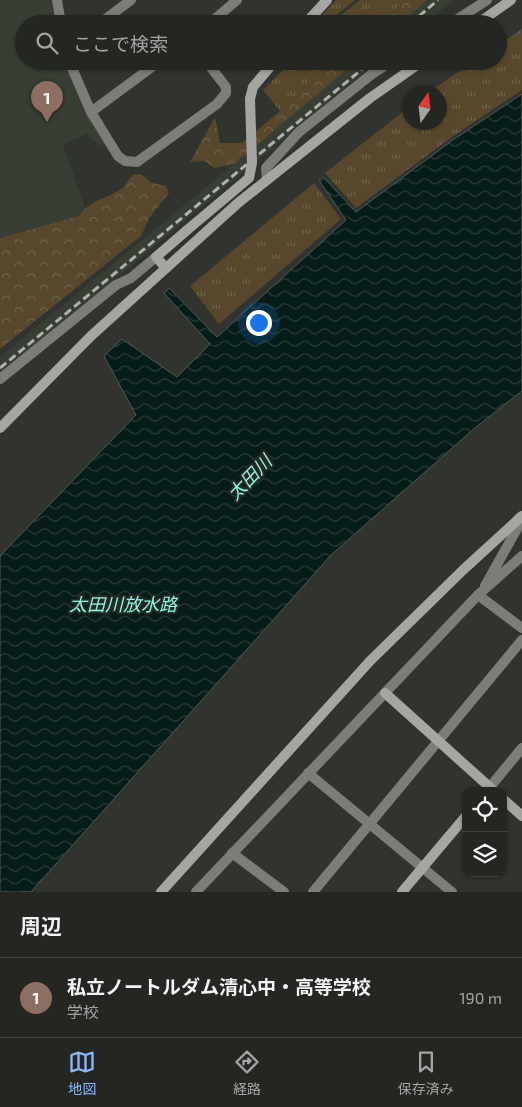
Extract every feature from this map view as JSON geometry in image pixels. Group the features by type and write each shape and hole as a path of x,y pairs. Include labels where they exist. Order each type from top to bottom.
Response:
{"street":[{"path":"57,0 60,15"},
{"path":"111,15 131,0"},
{"path":"220,15 237,0"},
{"path":"313,15 327,0"},
{"path":"464,15 487,0"},
{"path":"490,15 511,0"},
{"path":"73,70 91,112 118,156 125,160 137,162 217,104 226,93 226,87 213,70"},
{"path":"91,112 148,70"},
{"path":"0,379 116,285 131,278 249,178 252,163 250,99 253,87 267,70"},
{"path":"267,180 266,168 299,132 378,70"},
{"path":"0,428 91,336 238,204 370,98 410,70"},
{"path":"156,257 166,268"},
{"path":"482,592 519,525 521,517"},
{"path":"161,892 370,662 463,570 521,517"},
{"path":"196,892 384,693 482,592 522,556"},
{"path":"482,592 522,628"},
{"path":"313,892 522,640"},
{"path":"384,693 487,787"},
{"path":"492,787 522,748"},
{"path":"308,773 452,892"},
{"path":"507,803 522,816"},
{"path":"402,892 462,821"},
{"path":"232,853 284,892"}],"shaded area":[{"path":"0,0 54,0 56,15 15,15 15,70 70,70 107,142 100,146 85,133 63,145 85,207 79,216 0,238"},
{"path":"427,0 454,0 435,15 410,15"},
{"path":"345,70 366,70 0,375 0,357"}],"green space":[{"path":"336,0 355,0 337,15 322,15"},
{"path":"360,0 407,0 388,15 341,15"},
{"path":"407,0 427,0 410,15 388,15"},
{"path":"522,29 522,90 452,137 356,208 325,173 402,112 402,130 447,130 447,85 439,85 461,70 507,70 507,39"},
{"path":"283,70 321,70 280,111 263,90"},
{"path":"321,70 346,70 234,164 214,168 205,161 190,162 215,117 220,143 242,143 280,111"},
{"path":"134,174 142,175 152,183 166,186 169,193 149,218 141,236 0,349 0,238 79,216 88,206 123,188"},
{"path":"314,183 341,219 219,324 190,286"}],"water":[{"name":"太田川放水路","path":"522,94 522,391 476,427 331,555 31,892 0,892 0,556 136,415 104,356 122,339 177,377 210,344 164,293 169,288 217,337 346,220 319,180 323,177 356,212 453,140"}],"railway":[{"path":"420,15 438,0"},
{"path":"0,368 361,70"}],"place":[{"name":"私立ノートルダム清心中・高等学校","path":"47,122"}],"water label":[{"name":"太田川","path":"250,478"}]}
